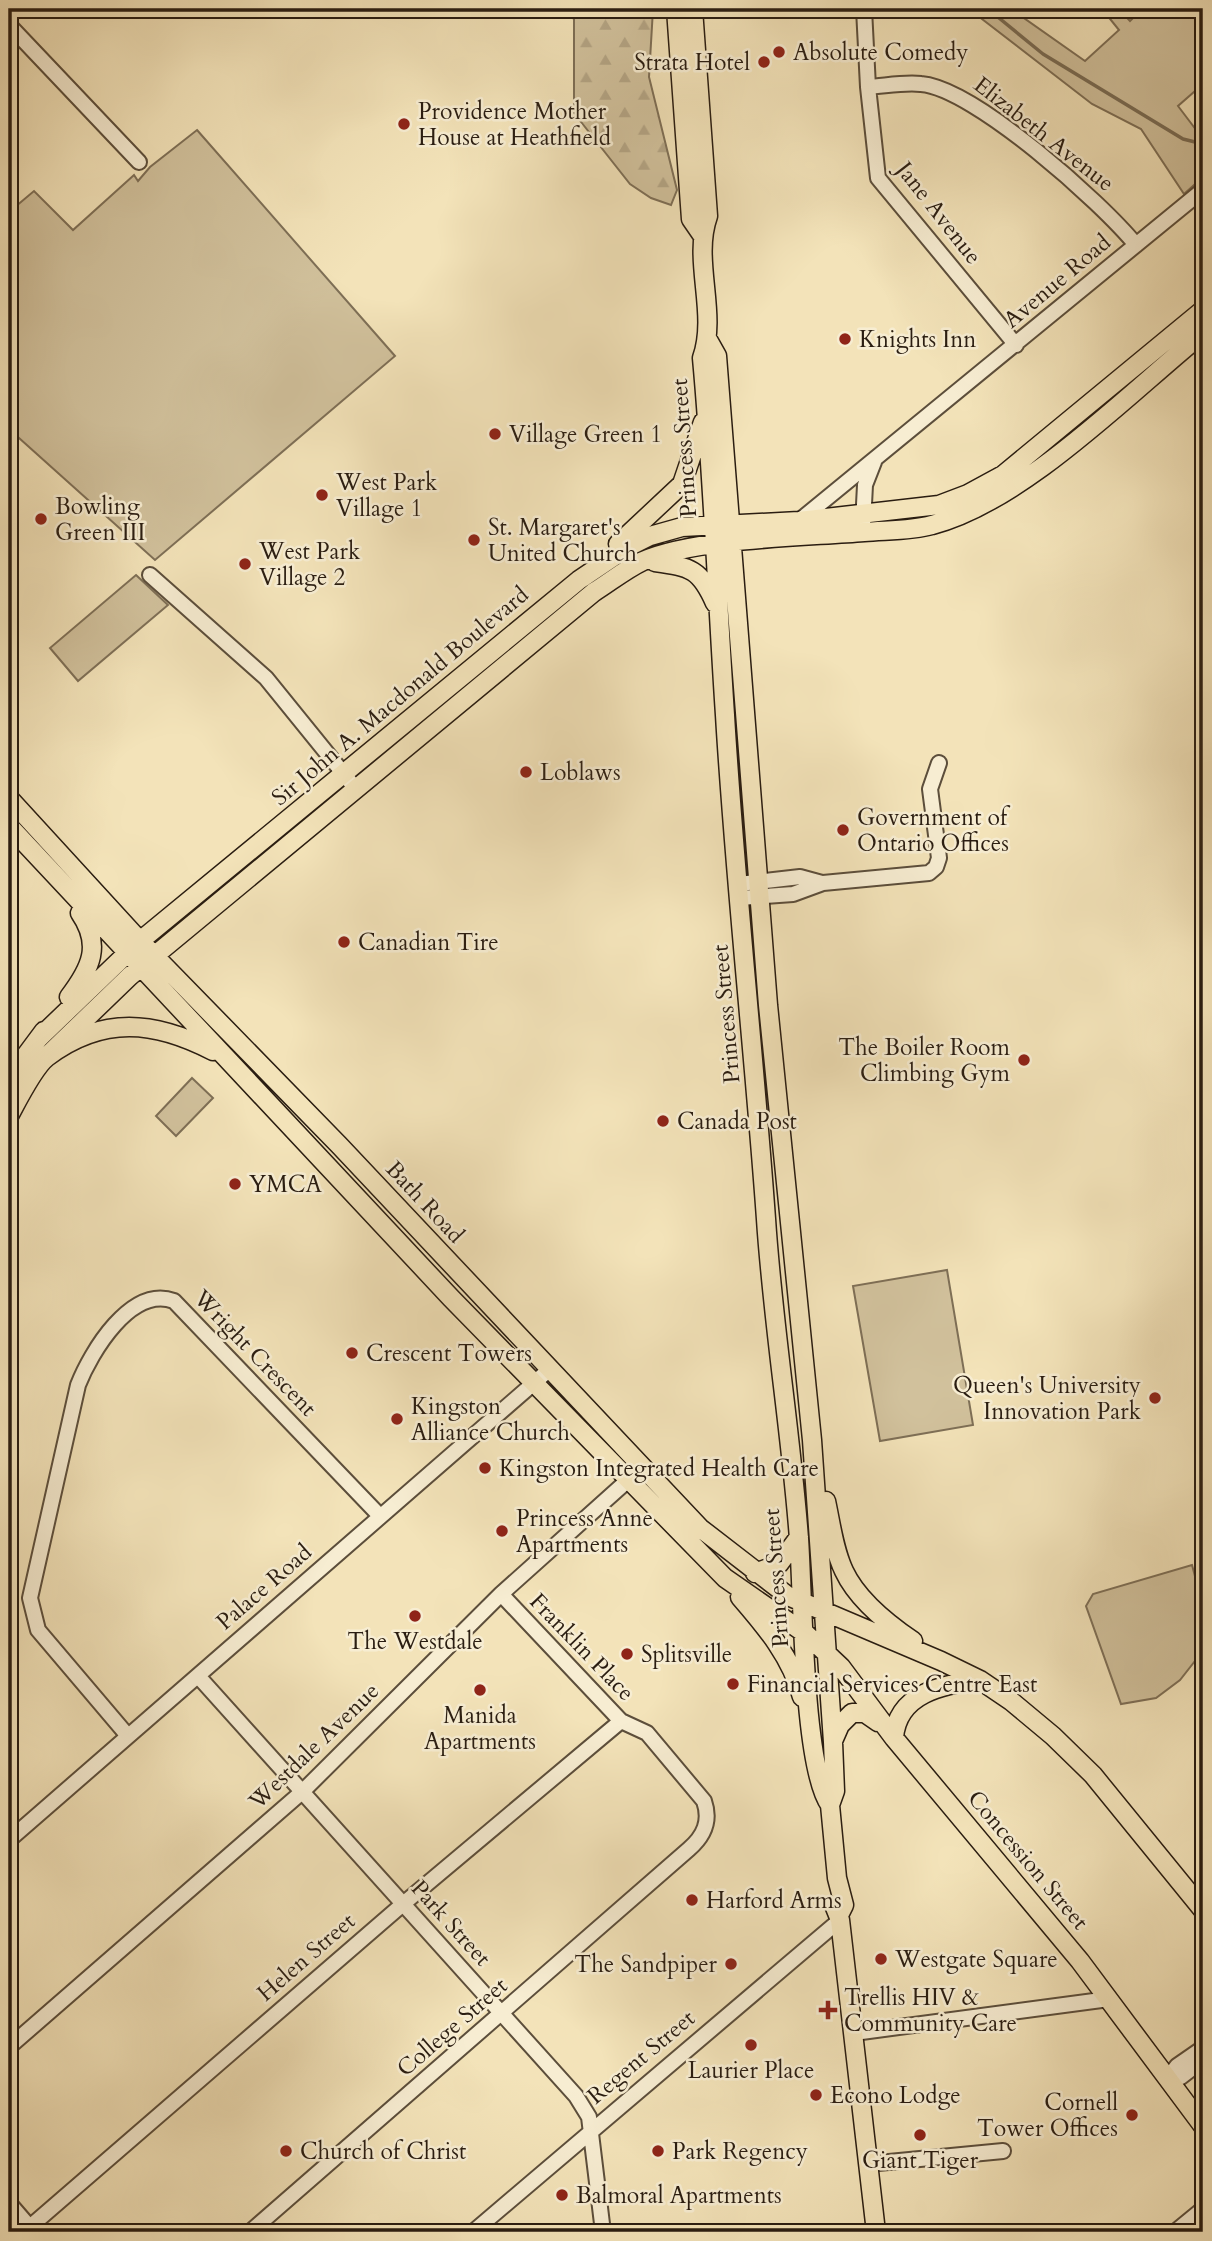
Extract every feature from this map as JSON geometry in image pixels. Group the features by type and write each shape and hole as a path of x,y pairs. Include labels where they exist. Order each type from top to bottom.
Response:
{"main road":[{"name":"Princess Street","path":"676,9 691,119"},
{"name":"Princess Street","path":"693,9 691,219 702,235 708,340 702,358 725,544 812,1440 833,1742 835,1791 830,1805 837,1878 832,1889 840,1918 876,2232"},
{"name":"Sir John A. Macdonald Boulevard","path":"39,1038 134,947 594,593 644,561 725,544 863,524 939,505 968,494 1003,475 1203,310"},
{"name":"Sir John A. Macdonald Boulevard","path":"9,1116 45,1058 141,968 579,580 650,536 682,527 799,521 931,526 974,510 1007,491 1203,333"},
{"name":"Princess Street","path":"708,340 717,356 722,523"},
{"path":"579,580 682,484 692,461 707,408"},
{"name":"Princess Street","path":"725,544 720,614 725,716 759,1107 766,1221 799,1537 811,1733 820,1792 830,1805"},
{"path":"644,561 684,566 704,578 720,614"},
{"name":"Bath Road","path":"9,798 134,947 141,968 534,1383 635,1473 755,1573 826,1614"},
{"name":"Bath Road","path":"9,826 52,872 134,947 155,956 339,1145 550,1369 724,1578 806,1634"},
{"path":"9,1078 91,964 94,947 87,923 52,872"},
{"path":"45,1058 88,1035 117,1027 148,1026 187,1037 226,1057"},
{"path":"812,1440 838,1555 850,1582 890,1625 941,1661"},
{"path":"755,1573 779,1564 799,1537"},
{"path":"724,1578 765,1626 794,1671 811,1733"},
{"path":"826,1614 981,1680 1054,1736 1093,1775 1203,1910"},
{"name":"Concession Street","path":"806,1634 828,1655 1109,1998 1203,2126"},
{"path":"833,1742 841,1725 852,1713 864,1713 889,1732 899,1714 927,1691 949,1684 981,1680"}],"street":[{"name":"Jane Avenue","path":"864,9 868,88 878,178 1016,345"},
{"path":"9,25 139,162"},
{"name":"Elizabeth Avenue","path":"868,88 922,83 958,94 1070,177 1107,211 1136,245"},
{"name":"Avenue Road","path":"799,521 1203,190"},
{"path":"863,524 865,485 874,461"},
{"path":"150,575 266,678 350,782"},
{"path":"739,891 759,890 793,894 823,883 929,873 936,867 939,858 930,789 939,763"},
{"name":"Wright Crescent","path":"128,1736 38,1630 30,1598 78,1385 88,1359 104,1337 141,1302 164,1298 181,1307 380,1516"},
{"name":"Palace Road","path":"9,1840 550,1369"},
{"name":"Westdale Avenue","path":"9,2047 302,1792 501,1594 635,1473"},
{"name":"Franklin Place","path":"501,1594 621,1721 635,1725 647,1733 700,1795 706,1808 707,1822"},
{"name":"Park Street","path":"198,1676 576,2096 589,2117 603,2232"},
{"name":"Helen Street","path":"29,2231 403,1904 621,1721"},
{"name":"College Street","path":"250,2232 696,1842 707,1822"},
{"name":"Regent Street","path":"473,2232 840,1918"},
{"path":"854,2033 1109,1998"},
{"path":"1167,2079 1177,2066 1203,2048"},
{"path":"1167,2079 1181,2077 1203,2060"},
{"path":"868,2164 1003,2151"},
{"path":"9,2203 29,2231"},
{"path":"1175,2232 1203,2209"}],"green space":[{"path":"559,9 653,9 649,77 677,190 671,205 651,198 630,184 574,113 574,19"},
{"path":"969,9 1011,9 1085,61 1119,30 1102,9 1119,9 1130,21 1142,9 1191,9 1203,26 1203,84 1178,106 1203,139 1203,177 1184,194 1141,129 1092,104"},
{"path":"197,130 395,356 155,560 9,429 9,203 15,207 34,191 73,230 134,175 138,181 150,167"},
{"path":"136,575 168,605 78,681 50,648"},
{"path":"192,1078 213,1098 176,1136 156,1116"},
{"path":"947,1270 973,1425 880,1441 853,1286"},
{"path":"1192,1565 1203,1606 1202,1652 1180,1680 1156,1698 1121,1704 1086,1606 1093,1594"}],"waterway":[{"path":"988,9 1043,54 1183,139 1203,144"}],"place":[{"name":"Absolute Comedy","path":"779,52"},
{"name":"Strata Hotel","path":"764,62"},
{"name":"Providence Mother House at Heathfield","path":"404,124"},
{"name":"Knights Inn","path":"845,339"},
{"name":"Village Green 1","path":"495,434"},
{"name":"West Park Village 1","path":"322,495"},
{"name":"Bowling Green III","path":"41,519"},
{"name":"St. Margaret's United Church","path":"474,540"},
{"name":"West Park Village 2","path":"245,564"},
{"name":"Loblaws","path":"526,772"},
{"name":"Government of Ontario Offices","path":"843,830"},
{"name":"Canadian Tire","path":"344,942"},
{"name":"The Boiler Room Climbing Gym","path":"1024,1060"},
{"name":"Canada Post","path":"663,1121"},
{"name":"YMCA","path":"235,1184"},
{"name":"Crescent Towers","path":"352,1353"},
{"name":"Queen's University Innovation Park","path":"1155,1398"},
{"name":"Kingston Alliance Church","path":"397,1419"},
{"name":"Kingston Integrated Health Care","path":"485,1468"},
{"name":"Princess Anne Apartments","path":"502,1531"},
{"name":"The Westdale","path":"415,1616"},
{"name":"Splitsville","path":"627,1654"},
{"name":"Financial Services Centre East","path":"733,1684"},
{"name":"Manida Apartments","path":"480,1690"},
{"name":"Harford Arms","path":"692,1900"},
{"name":"Westgate Square","path":"881,1959"},
{"name":"The Sandpiper","path":"731,1964"},
{"name":"Trellis HIV & Community Care","path":"828,2010"},
{"name":"Laurier Place","path":"751,2045"},
{"name":"Econo Lodge","path":"816,2095"},
{"name":"Cornell Tower Offices","path":"1132,2115"},
{"name":"Giant Tiger","path":"920,2135"},
{"name":"Church of Christ","path":"286,2151"},
{"name":"Park Regency","path":"658,2151"},
{"name":"Balmoral Apartments","path":"562,2195"}]}
